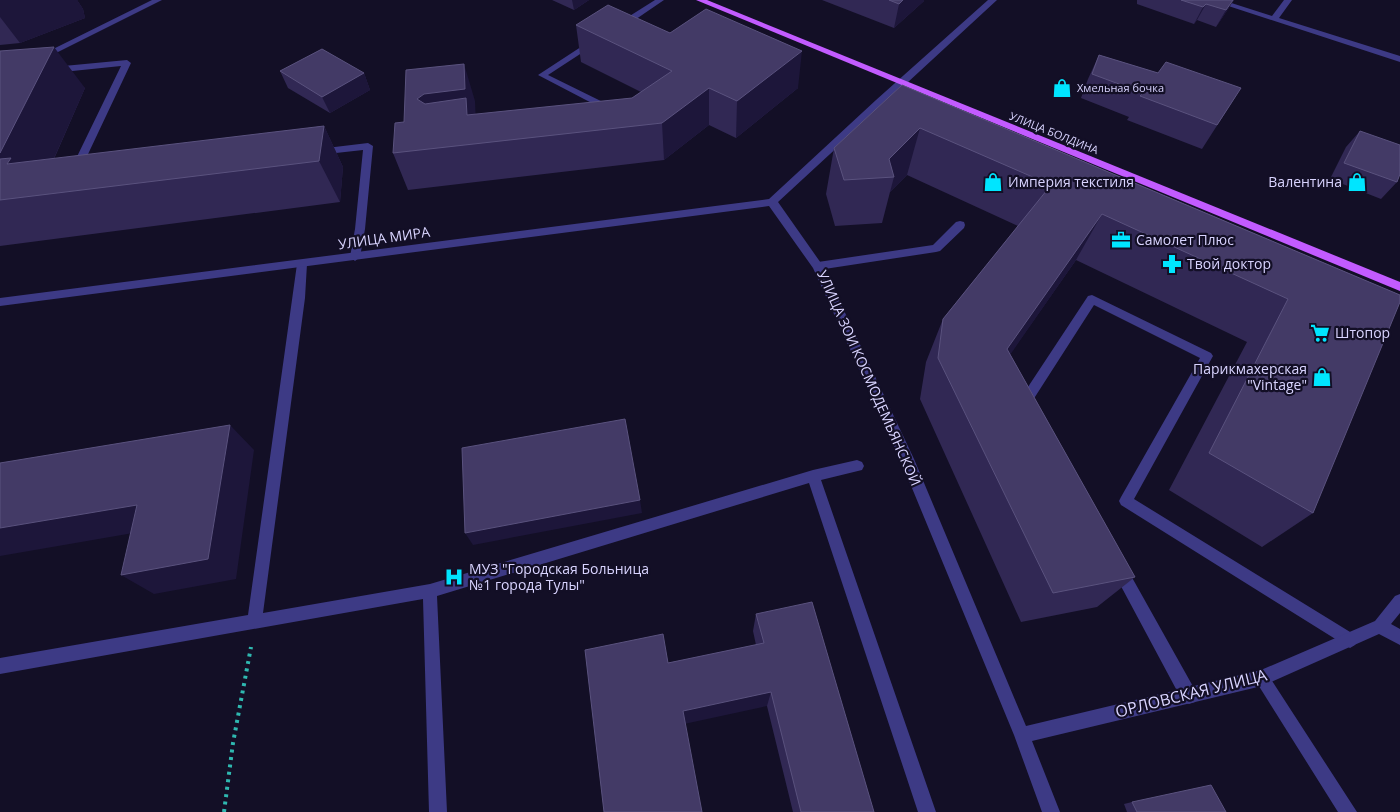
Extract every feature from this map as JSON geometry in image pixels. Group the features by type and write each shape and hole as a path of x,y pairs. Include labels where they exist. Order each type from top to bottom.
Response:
{"main road":[{"name":"УЛИЦА БОЛДИНА","path":"700,0 1400,287"}],"street":[{"path":"33,61 158,0"},
{"path":"614,30 660,0"},
{"path":"772,202 993,0"},
{"path":"1214,0 1400,59"},
{"path":"1274,19 1288,0"},
{"path":"598,40 542,75 618,113 599,116"},
{"path":"43,70 127,63 76,170 82,180"},
{"path":"308,153 368,146 360,229 355,257"},
{"name":"УЛИЦА МИРА","path":"0,302 772,202"},
{"name":"УЛИЦА ЗОИ КОСМОДЕМЬЯНСКОЙ","path":"772,202 818,266 907,459 1022,735 1051,812"},
{"path":"818,266 936,248 960,225"},
{"path":"255,620 302,264"},
{"path":"1036,417 1026,400 1092,299 1207,356 1126,501 1350,640"},
{"path":"0,666 255,620 430,592 813,476 857,466"},
{"path":"813,476 927,812"},
{"path":"1112,556 1189,696"},
{"path":"430,592 438,812"},
{"name":"ОРЛОВСКАЯ УЛИЦА","path":"1022,735 1262,678 1380,626 1400,601"},
{"path":"1380,626 1400,637"},
{"path":"1262,678 1348,812"}],"path":[{"path":"224,812 233,743 243,698 255,620"}],"building":[{"path":"889,0 903,0 899,4"},
{"path":"1181,0 1233,0 1226,10 1206,4 1203,7"},
{"path":"608,5 670,33 706,9 802,51 737,101 709,88 662,123 393,153 395,123 404,122 406,70 464,64 465,89 424,94 417,99 425,104 466,98 467,115 632,98 672,71 576,25"},
{"path":"54,47 0,153 0,51"},
{"path":"322,49 364,73 322,97 280,71"},
{"path":"1099,55 1158,73 1166,62 1241,88 1217,125 1140,96 1143,93 1092,74"},
{"path":"902,85 1400,295 1400,302 1313,513 1209,453 1288,299 1102,214 1007,349 1135,577 1053,593 938,358 943,319 1051,185 920,128 889,159 894,177 844,180 834,148"},
{"path":"324,126 319,161 0,200 0,159 11,158 7,164"},
{"path":"1360,131 1400,145 1400,174 1397,182 1344,163"},
{"path":"625,419 640,500 465,533 462,448"},
{"path":"230,425 208,559 121,575 137,505 0,528 0,463"},
{"path":"812,602 874,812 801,812 771,692 683,711 702,812 604,812 585,650 663,634 668,663 764,643 756,614"},
{"path":"1211,785 1226,812 1137,812 1132,802"}],"place":[{"name":"Хмельная бочка","path":"1062,88"},
{"name":"Империя текстиля","path":"993,182"},
{"name":"Валентина","path":"1357,182"},
{"name":"Самолет Плюс","path":"1121,240"},
{"name":"Твой доктор","path":"1172,264"},
{"name":"Штопор","path":"1320,333"},
{"name":"Парикмахерская \"Vintage\"","path":"1322,377"},
{"name":"МУЗ \"Городская Больница №1 города Тулы\"","path":"454,577"}]}
